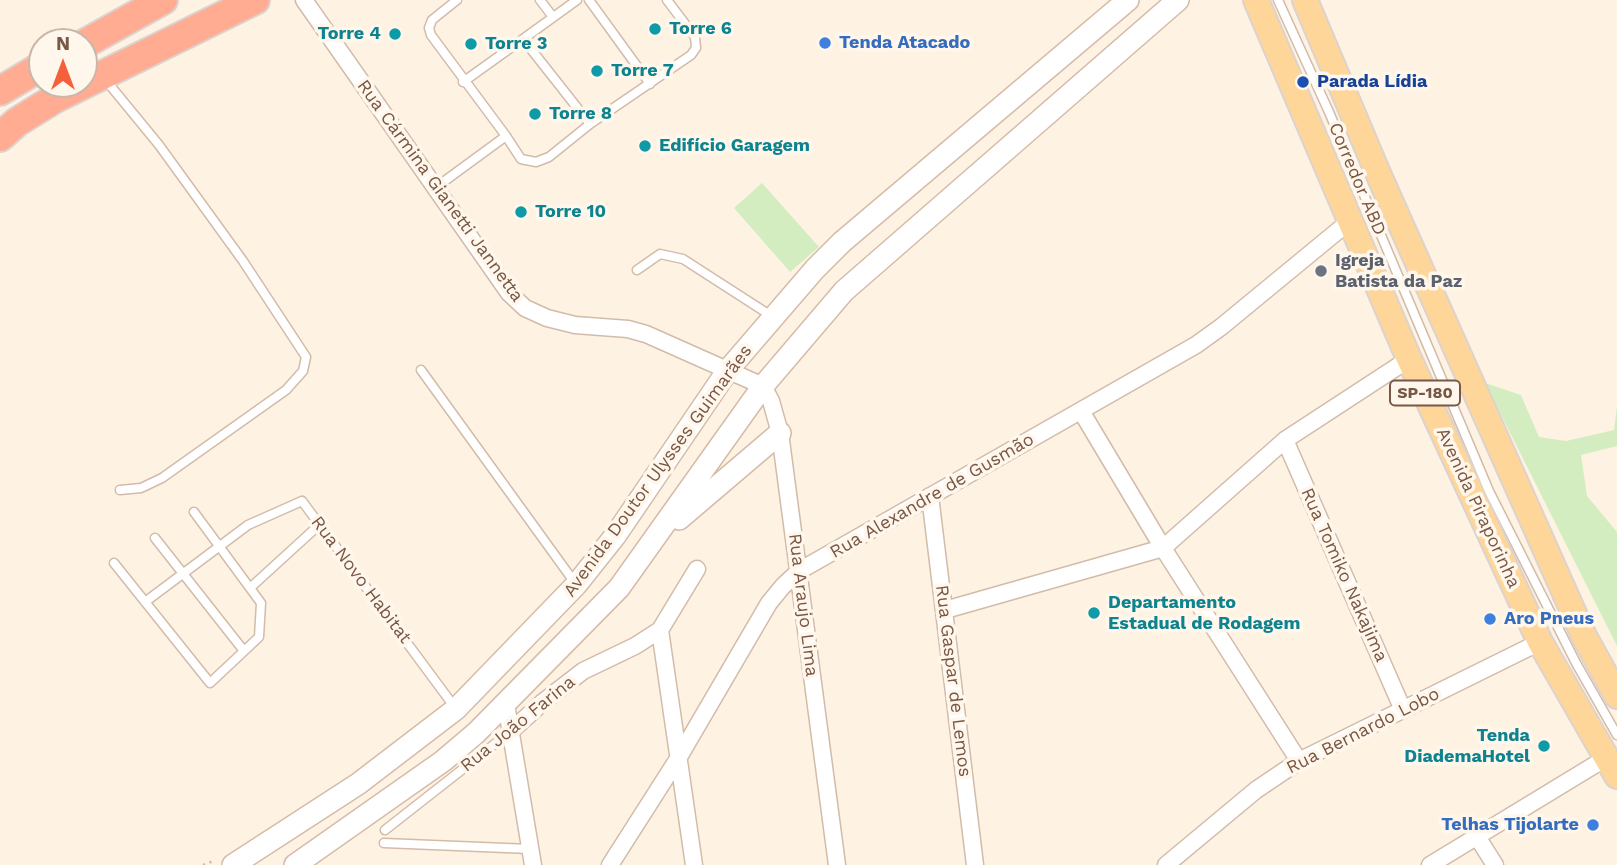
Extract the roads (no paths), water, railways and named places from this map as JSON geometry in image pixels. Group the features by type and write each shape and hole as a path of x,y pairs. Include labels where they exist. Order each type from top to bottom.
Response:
{"highway":[{"path":"98,36 163,0"},
{"path":"0,137 17,122 54,99 255,0"},
{"path":"0,91 28,74"}],"main road":[{"name":"Avenida Doutor Ulysses Guimarães","path":"233,865 358,784 456,709 576,585 615,536 728,370 815,269 842,242 1128,0"},
{"name":"Avenida Doutor Ulysses Guimarães","path":"295,865 443,761 506,704 619,588 763,386 844,291 1178,0"},
{"name":"Avenida Piraporinha","path":"1256,0 1409,359 1540,642 1612,767"},
{"name":"SP-180","path":"1305,0 1377,171 1584,636 1615,689"},
{"path":"656,538 780,433"}],"street":[{"name":"Rua Cármina Gianetti Jannetta","path":"304,0 509,293 525,309 575,325 646,334 728,370"},
{"name":"Rua Alexandre de Gusmão","path":"610,865 678,757 769,603 799,571 1196,345 1351,220"},
{"path":"945,610 1163,548 1285,440 1409,359"},
{"path":"728,370 763,386"},
{"name":"Rua Araujo Lima","path":"763,386 771,401 780,433 837,865"},
{"path":"1081,411 1163,548 1299,761"},
{"name":"Rua Tomiko Nakajima","path":"1285,440 1403,710"},
{"name":"Rua Gaspar de Lemos","path":"930,496 975,865"},
{"path":"694,865 660,630 697,569"},
{"name":"Rua João Farina","path":"510,732 583,671 635,646 660,630"},
{"name":"Rua Bernardo Lobo","path":"1166,865 1256,790 1299,761 1540,642"},
{"path":"506,704 532,857"},
{"path":"1430,865 1476,835 1612,767"},
{"path":"1476,835 1495,865"}],"lane":[{"path":"457,0 432,20 429,28 431,35 522,159 536,162 549,157 590,124 691,55 696,48 695,37 667,0"},
{"path":"540,0 553,17"},
{"path":"463,82 577,0"},
{"path":"589,0 650,84"},
{"name":"Corredor ABD","path":"1278,0 1489,491 1576,663 1617,735"},
{"path":"523,39 590,124"},
{"path":"103,75 159,145 220,229 306,357 303,371 286,390 162,478 141,488 120,490"},
{"path":"435,187 506,136"},
{"path":"637,270 660,254 682,259 773,317"},
{"path":"421,370 576,585"},
{"name":"Rua Novo Habitat","path":"145,602 248,525 302,501 456,709"},
{"path":"114,563 210,683 259,637 261,603 194,512"},
{"path":"250,588 319,525"},
{"path":"155,538 244,651"},
{"name":"Rua João Farina","path":"385,830 510,732"},
{"path":"384,843 532,857"}],"place":[{"name":"Torre 6","path":"655,29"},
{"name":"Torre 4","path":"395,34"},
{"name":"Tenda Atacado","path":"825,43"},
{"name":"Torre 3","path":"471,44"},
{"name":"Torre 7","path":"597,71"},
{"name":"Parada Lídia","path":"1303,82"},
{"name":"Torre 8","path":"535,114"},
{"name":"Edifício Garagem","path":"645,146"},
{"name":"Torre 10","path":"521,212"},
{"name":"Igreja Batista da Paz","path":"1321,271"},
{"name":"Departamento Estadual de Rodagem","path":"1094,613"},
{"name":"Aro Pneus","path":"1490,619"},
{"name":"Tenda DiademaHotel","path":"1544,746"},
{"name":"Telhas Tijolarte","path":"1593,825"}]}
